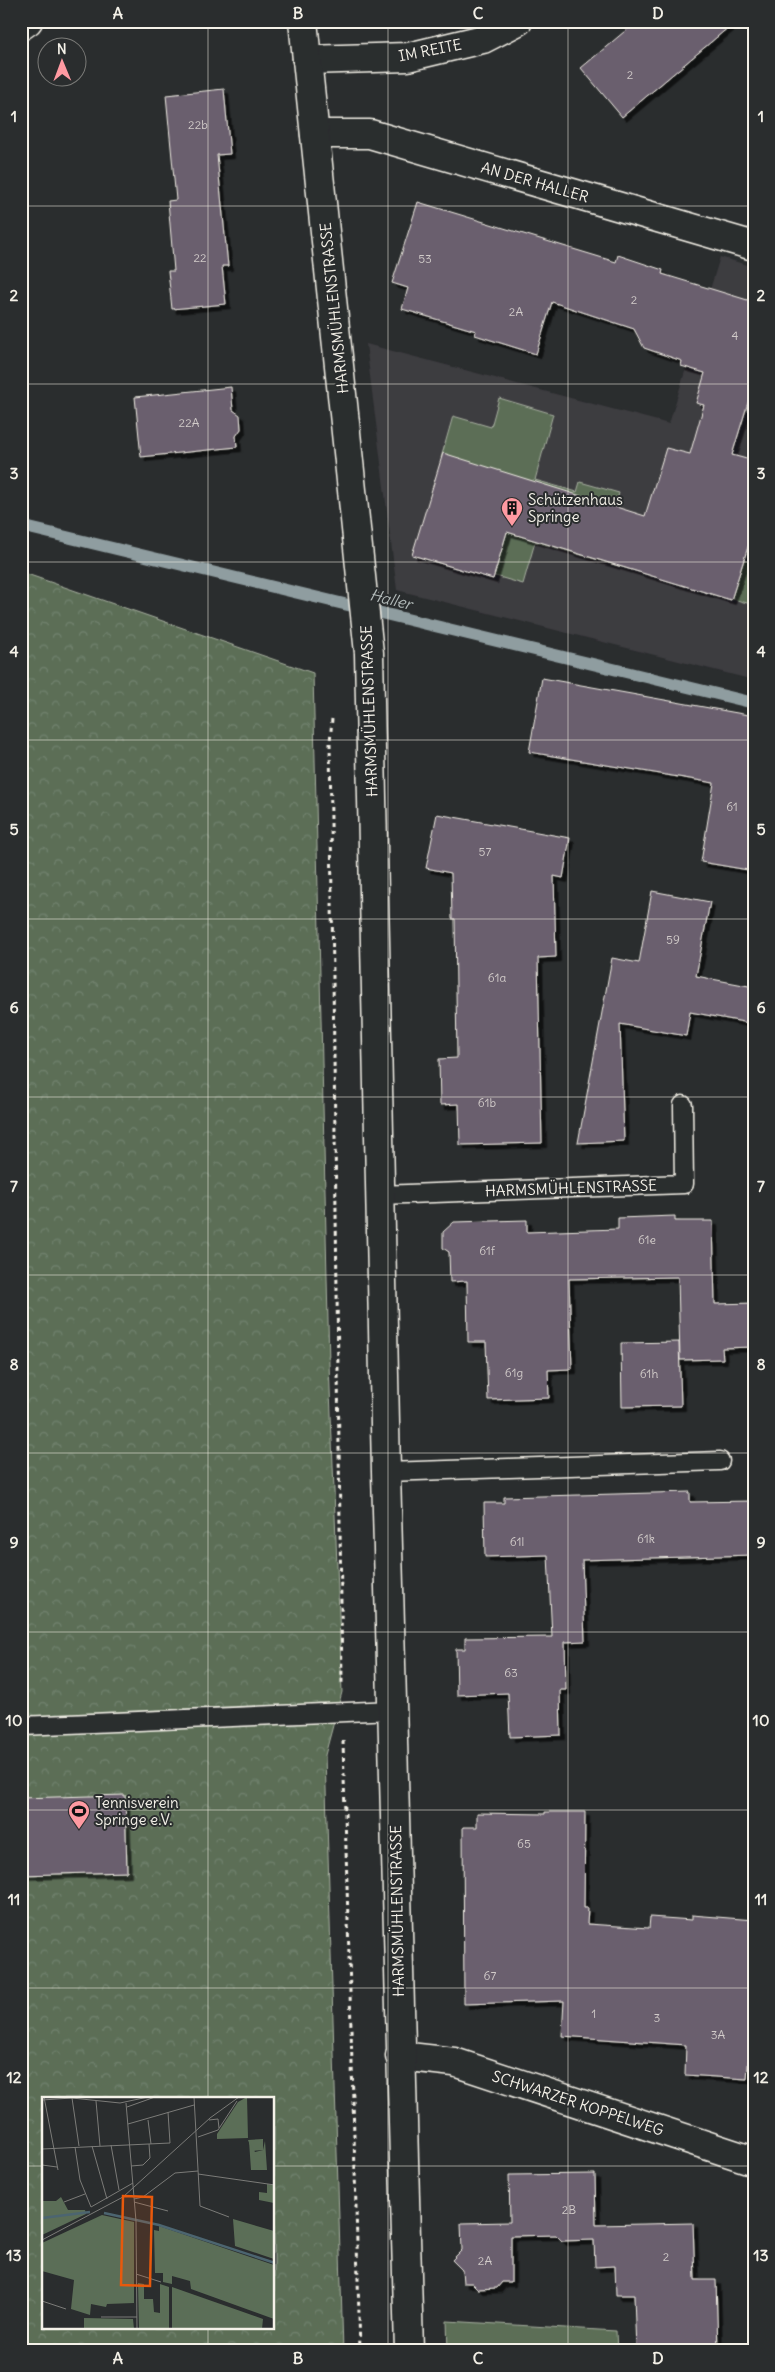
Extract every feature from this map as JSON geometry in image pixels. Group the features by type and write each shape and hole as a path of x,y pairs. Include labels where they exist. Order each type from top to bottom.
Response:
{"main road":[{"path":"21,26 28,21"},
{"name":"HARMSMÜHLENSTRASSE","path":"304,21 369,653 386,1472 409,2351"},
{"name":"IM REITE","path":"307,60 408,56 483,39 518,21"},
{"name":"AN DER HALLER","path":"315,134 370,134 754,246"},
{"name":"SCHWARZER KOPPELWEG","path":"400,2056 454,2062 754,2161"}],"lane":[{"name":"HARMSMÜHLENSTRASSE","path":"380,1195 684,1184 683,1105"},
{"path":"386,1472 720,1460"},
{"path":"21,1726 393,1710"}],"path":[{"path":"332,715 330,742 343,1711 360,2351"}],"shaded area":[{"path":"720,257 754,267 754,680 397,590 366,344 669,424"}],"green space":[{"path":"499,398 553,414 535,480 577,492 580,482 619,493 611,522 754,563 754,605 535,542 523,584 461,566 489,471 441,458 453,416 491,427"},
{"path":"21,572 313,673 329,1364 342,1692 325,1755 343,2351 21,2351"},
{"path":"447,2321 616,2331 617,2351 448,2351"}],"building":[{"path":"637,21 736,21 622,117 581,68"},
{"path":"224,89 230,154 217,155 228,266 222,266 226,304 172,309 168,271 174,271 168,201 176,200 166,95"},
{"path":"418,202 616,262 618,255 663,270 662,274 754,302 754,383 732,455 754,461 754,528 731,600 507,532 493,579 412,555 443,453 645,516 666,448 690,454 704,405 696,403 705,373 681,366 682,361 644,348 634,329 552,302 536,354 475,335 476,331 402,309 408,288 392,283"},
{"path":"231,387 233,410 240,415 241,429 236,436 237,447 141,457 135,397"},
{"path":"542,678 754,716 754,871 701,862 714,783 529,752"},
{"path":"437,814 570,838 563,878 554,876 556,957 538,958 542,1143 460,1145 459,1104 440,1105 439,1059 457,1058 455,919 452,919 451,873 426,868"},
{"path":"652,891 710,902 696,976 754,987 749,1023 690,1012 686,1036 620,1024 624,1141 578,1143 612,958 639,963"},
{"path":"675,1216 675,1221 713,1221 715,1304 754,1303 754,1347 722,1348 723,1359 680,1360 678,1277 569,1279 572,1369 548,1370 549,1398 488,1400 486,1342 468,1342 467,1281 450,1282 449,1252 443,1248 443,1232 454,1222 527,1220 527,1232 618,1229 618,1218"},
{"path":"679,1342 681,1406 622,1407 621,1343"},
{"path":"690,1492 690,1502 754,1501 754,1555 582,1560 585,1641 565,1642 566,1690 560,1690 561,1735 510,1737 508,1693 457,1695 456,1649 465,1649 465,1638 552,1637 548,1555 485,1557 484,1503 504,1503 504,1497"},
{"path":"125,1795 127,1872 21,1875 21,1798"},
{"path":"545,1812 585,1812 584,1908 588,1908 587,1924 649,1928 650,1917 692,1920 692,1915 754,1920 754,1985 747,2079 685,2075 686,2045 562,2036 564,2001 464,2004 463,1827 477,1827 477,1813 545,1814"},
{"path":"595,2174 596,2225 693,2223 695,2280 716,2280 718,2351 636,2351 634,2295 616,2295 615,2266 595,2267 594,2240 562,2241 556,2235 511,2236 511,2282 502,2282 497,2288 478,2289 472,2283 463,2283 462,2270 452,2260 462,2250 461,2223 510,2222 509,2175"}],"waterway":[{"name":"Haller","path":"21,526 754,703"}],"place":[{"name":"Schützenhaus Springe","path":"512,527"},
{"name":"Tennisverein Springe e.V.","path":"79,1830"}]}
